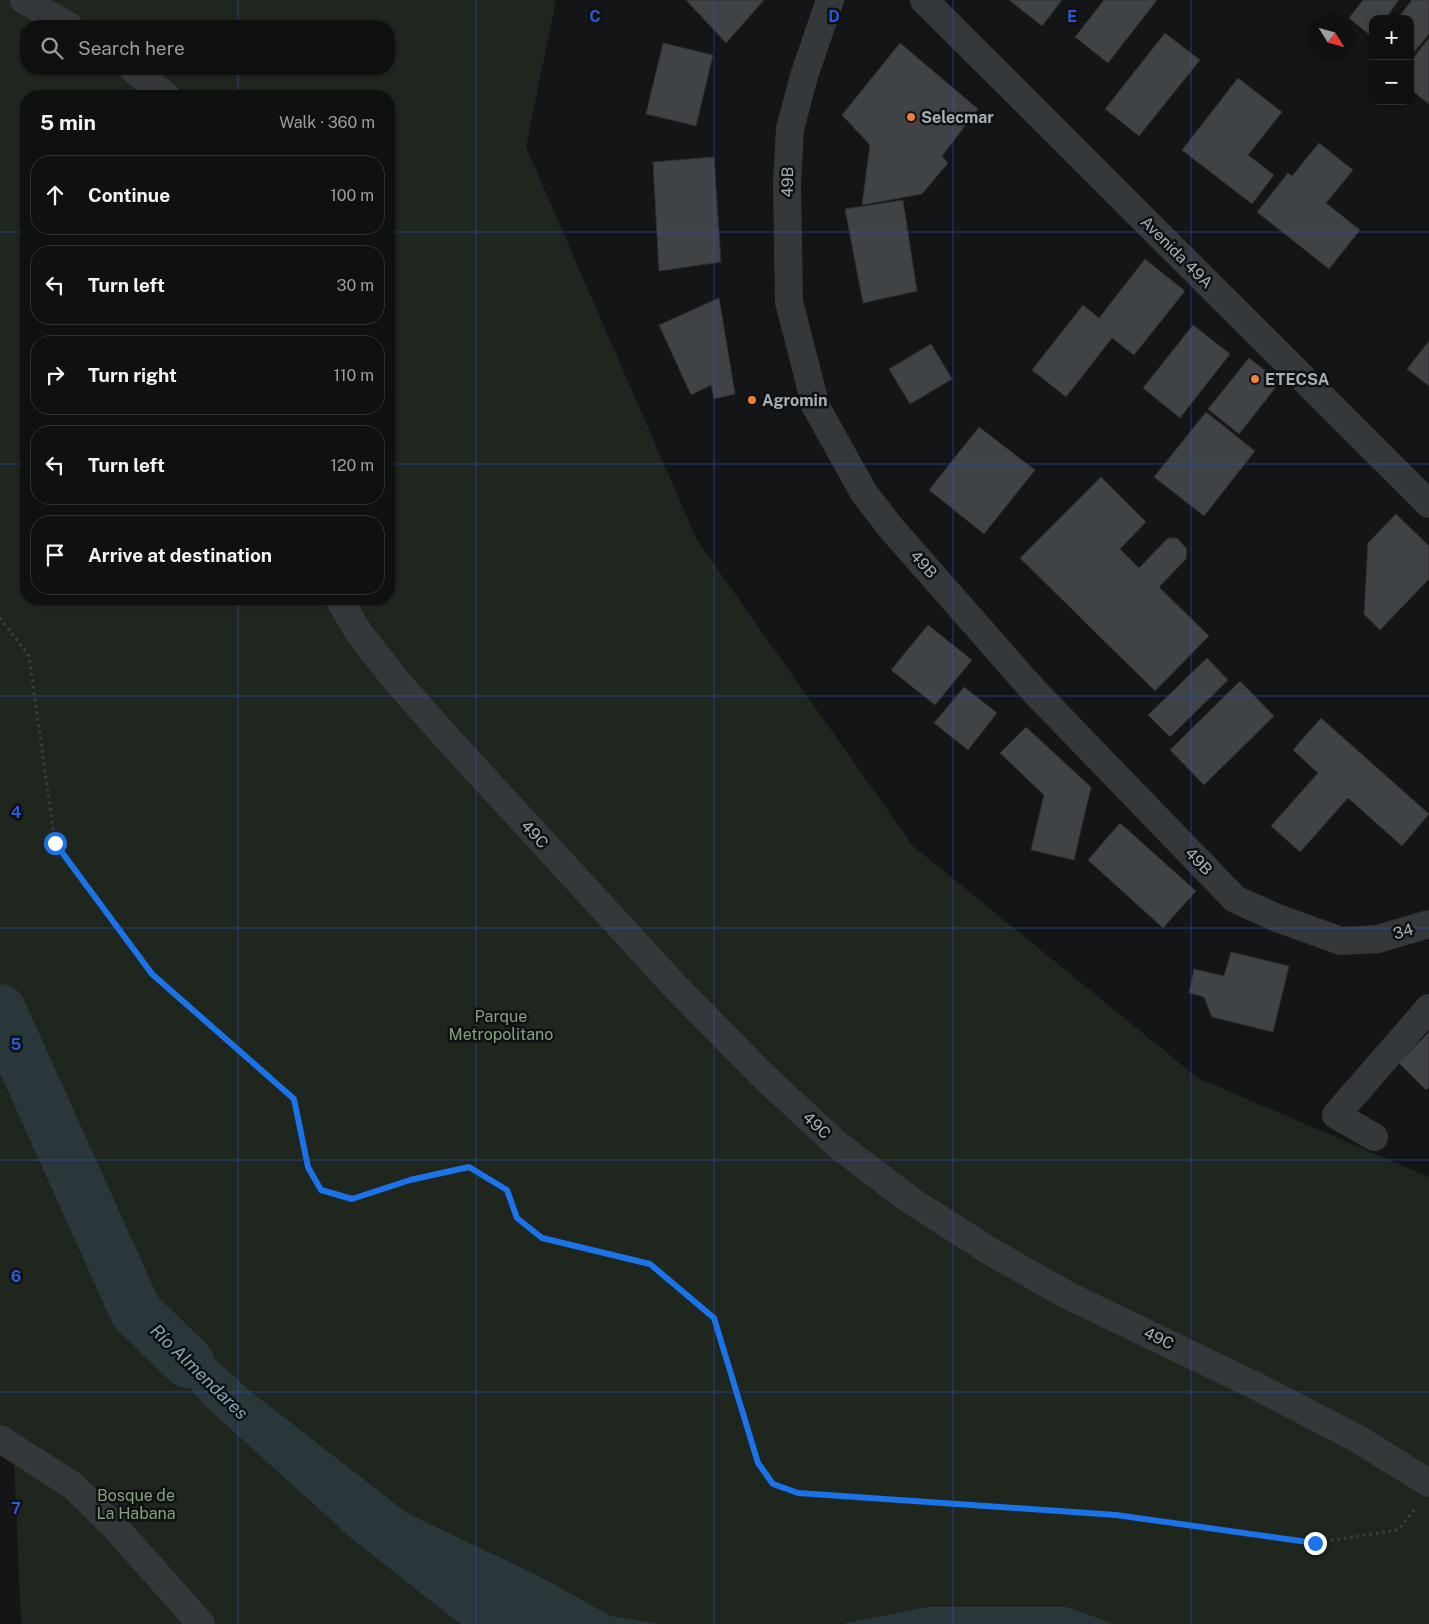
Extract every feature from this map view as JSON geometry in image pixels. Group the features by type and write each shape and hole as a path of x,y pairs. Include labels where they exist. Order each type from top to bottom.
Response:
{"street":[{"path":"24,0 59,20"},
{"name":"49B","path":"830,0 804,76 790,129 786,182 789,302 816,407 864,493 891,528 1035,692 1235,899 1277,918 1341,940 1378,938"},
{"name":"Avenida 49A","path":"924,0 1429,504"},
{"path":"140,75 159,90"},
{"name":"49C","path":"343,605 359,633 389,672 448,739 672,983 762,1075 839,1146 910,1200 1026,1272 1067,1295 1254,1384 1358,1439 1423,1495"},
{"name":"34","path":"1378,938 1429,924"},
{"path":"1374,1138 1336,1115 1429,1008"},
{"path":"0,1439 72,1484 116,1528 191,1620"}],"path":[{"path":"0,618 29,656 55,843 152,974 294,1099 308,1167 321,1190 352,1199 410,1180 469,1167 507,1190 517,1218 542,1238 650,1264 714,1318 758,1463 773,1484 798,1493 1116,1515 1315,1543 1398,1530 1423,1495"}],"green space":[{"name":"Parque Metropolitano","path":"0,0 556,0 526,147 697,540 913,846 1198,1078 1429,1177 1429,1624 1115,1624 1067,1607 927,1607 841,1624 662,1624 611,1616 541,1577 407,1513 248,1389 205,1350 137,1312 182,1379 205,1406 352,1539 460,1624 21,1624 14,1459 0,1452"}],"water":[{"path":"136,1312 205,1350 248,1389 407,1513 541,1577 611,1616 662,1624 460,1624 352,1539 205,1406 182,1379"},
{"path":"927,1607 1067,1607 1115,1624 841,1624"}],"building":[{"path":"686,0 764,0 726,43"},
{"path":"1009,0 1062,0 1042,26"},
{"path":"1104,0 1157,0 1108,63 1075,37"},
{"path":"1363,0 1399,0 1388,15 1369,15 1369,34 1354,22 1354,15 1351,15"},
{"path":"1412,0 1429,0 1429,34 1414,52 1414,15 1400,15"},
{"path":"1165,33 1200,60 1139,136 1105,109"},
{"path":"1429,38 1429,104 1414,92 1414,57"},
{"path":"663,43 713,55 696,126 646,114"},
{"path":"900,43 978,109 942,156 948,163 922,194 862,205 870,145 842,115"},
{"path":"1238,78 1282,112 1248,155 1274,175 1252,204 1182,150"},
{"path":"1319,143 1353,170 1326,203 1360,230 1329,269 1257,212 1288,173 1292,176"},
{"path":"714,157 721,262 659,271 653,162"},
{"path":"903,200 917,291 863,303 845,209"},
{"path":"1145,259 1185,291 1134,355 1112,338 1066,397 1032,370 1083,305 1099,318"},
{"path":"719,298 735,394 714,399 711,385 691,395 659,325"},
{"path":"1193,325 1230,354 1180,418 1143,388"},
{"path":"1429,341 1429,386 1407,369"},
{"path":"931,344 952,379 910,404 889,369"},
{"path":"1249,358 1280,382 1239,434 1208,409"},
{"path":"1206,412 1255,451 1204,516 1154,477"},
{"path":"979,427 1035,470 984,534 929,490"},
{"path":"1101,477 1146,522 1120,549 1139,568 1168,538 1177,538 1187,549 1186,559 1159,587 1209,636 1155,691 1020,558"},
{"path":"1396,514 1429,546 1429,579 1380,630 1364,614 1368,543"},
{"path":"928,625 972,660 935,705 891,670"},
{"path":"1207,658 1228,680 1170,737 1148,715"},
{"path":"1240,681 1274,716 1204,785 1170,750"},
{"path":"964,687 997,713 968,750 934,723"},
{"path":"1321,718 1429,814 1402,846 1348,798 1300,852 1271,826 1318,773 1293,750"},
{"path":"1026,727 1091,787 1074,860 1031,850 1044,795 1000,753"},
{"path":"1120,823 1196,891 1163,928 1088,860"},
{"path":"1231,952 1289,966 1273,1032 1212,1017 1204,997 1189,993 1194,969 1224,976"},
{"path":"1429,1032 1429,1087 1426,1090 1399,1063"}],"waterway":[{"name":"Río Almendares","path":"0,1010 136,1312 188,1362"}],"place":[{"name":"Selecmar","path":"911,117"},
{"name":"ETECSA","path":"1255,379"},
{"name":"Agromin","path":"752,400"}],"route":[{"path":"55,843 152,974 294,1099 308,1167 321,1190 352,1199 410,1180 469,1167 507,1190 517,1218 542,1238 650,1264 714,1318 758,1463 773,1484 798,1493 1116,1515 1315,1543"}],"park label":[{"name":"Bosque de La Habana","path":"136,1504"}]}
